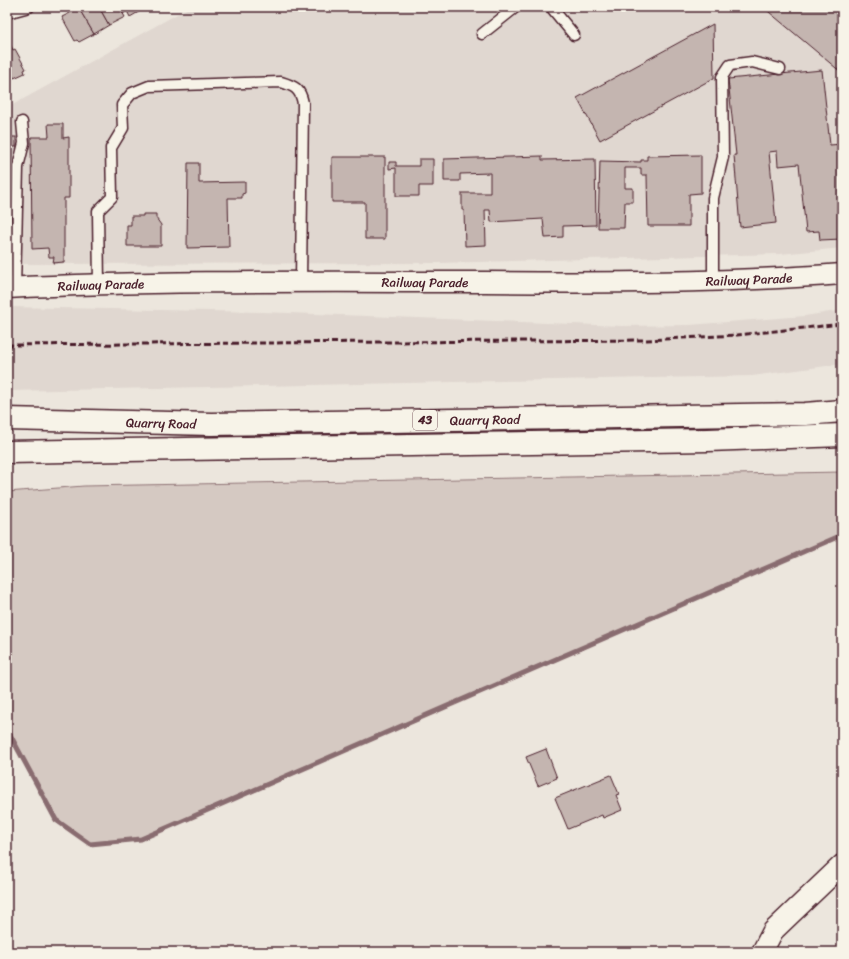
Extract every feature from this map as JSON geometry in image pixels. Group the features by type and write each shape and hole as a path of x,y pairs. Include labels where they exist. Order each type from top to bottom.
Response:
{"main road":[{"name":"Quarry Road","path":"7,419 211,424 738,415 842,411"},
{"name":"Quarry Road","path":"7,452 708,440 842,435"}],"street":[{"name":"Railway Parade","path":"11,287 99,284 611,283 770,280 842,274"},
{"path":"762,952 773,931 842,865"}],"lane":[{"path":"7,13 28,7"},
{"path":"482,34 516,7"},
{"path":"551,7 574,35"},
{"path":"714,280 713,198 723,157 722,77 730,65 752,62 780,70"},
{"path":"99,284 98,211 112,197 111,148 123,128 122,105 132,93 149,86 280,82 294,86 300,92 303,102 301,283"},
{"path":"11,287 18,166 24,143 22,122"}],"shaded area":[{"path":"190,7 842,7 842,248 780,254 438,263 7,264 7,108"},
{"path":"7,307 263,312 622,326 689,325 805,316 842,310 842,364 752,376 7,391"},
{"path":"842,472 842,535 141,839 90,844 56,820 7,729 7,492 84,486"}],"building":[{"path":"78,7 94,34 79,42 77,40 75,41 62,17 70,13 67,8"},
{"path":"78,7 99,7 109,25 94,34"},
{"path":"99,7 119,7 125,17 109,25"},
{"path":"119,7 140,7 142,10 130,17 127,11 123,14"},
{"path":"763,7 842,7 842,73"},
{"path":"713,24 714,78 600,140 577,98"},
{"path":"11,46 13,50 15,49 26,69 24,70 25,73 14,78 13,76 10,78 7,71 7,47 8,48"},
{"path":"822,70 830,145 842,144 842,239 820,240 819,231 806,232 799,164 778,166 777,151 769,152 776,223 740,227 734,155 736,155 728,79"},
{"path":"48,124 63,124 63,138 69,137 69,198 64,198 64,262 53,263 54,257 49,257 48,248 32,249 31,137 49,137"},
{"path":"7,137 16,137 16,147 7,147"},
{"path":"701,155 701,193 689,194 689,226 648,226 647,175 641,175 641,168 625,168 625,188 633,188 633,202 625,202 624,228 598,228 600,161 641,162 641,160 647,160 647,156"},
{"path":"542,156 542,160 595,159 596,225 563,226 563,237 545,238 543,219 491,222 490,210 485,210 486,245 465,246 462,193 490,193 490,173 460,174 460,181 444,181 444,159"},
{"path":"332,157 385,157 385,239 365,239 365,202 332,202"},
{"path":"419,159 433,159 433,186 419,186 419,196 396,196 396,168 389,169 389,162 396,162 396,166 419,166"},
{"path":"188,163 199,163 199,183 245,182 245,193 242,194 242,198 228,198 229,247 187,248"},
{"path":"143,214 156,214 156,218 161,225 161,246 127,246 127,225 131,225 131,216 143,216"},
{"path":"546,749 557,778 538,786 526,757"},
{"path":"611,775 619,794 616,795 622,810 603,818 602,815 568,829 555,798"}],"waterway":[{"path":"7,729 56,820 90,844 141,839 842,535"}],"railway":[{"path":"7,345 647,340 737,335 842,324"}]}
